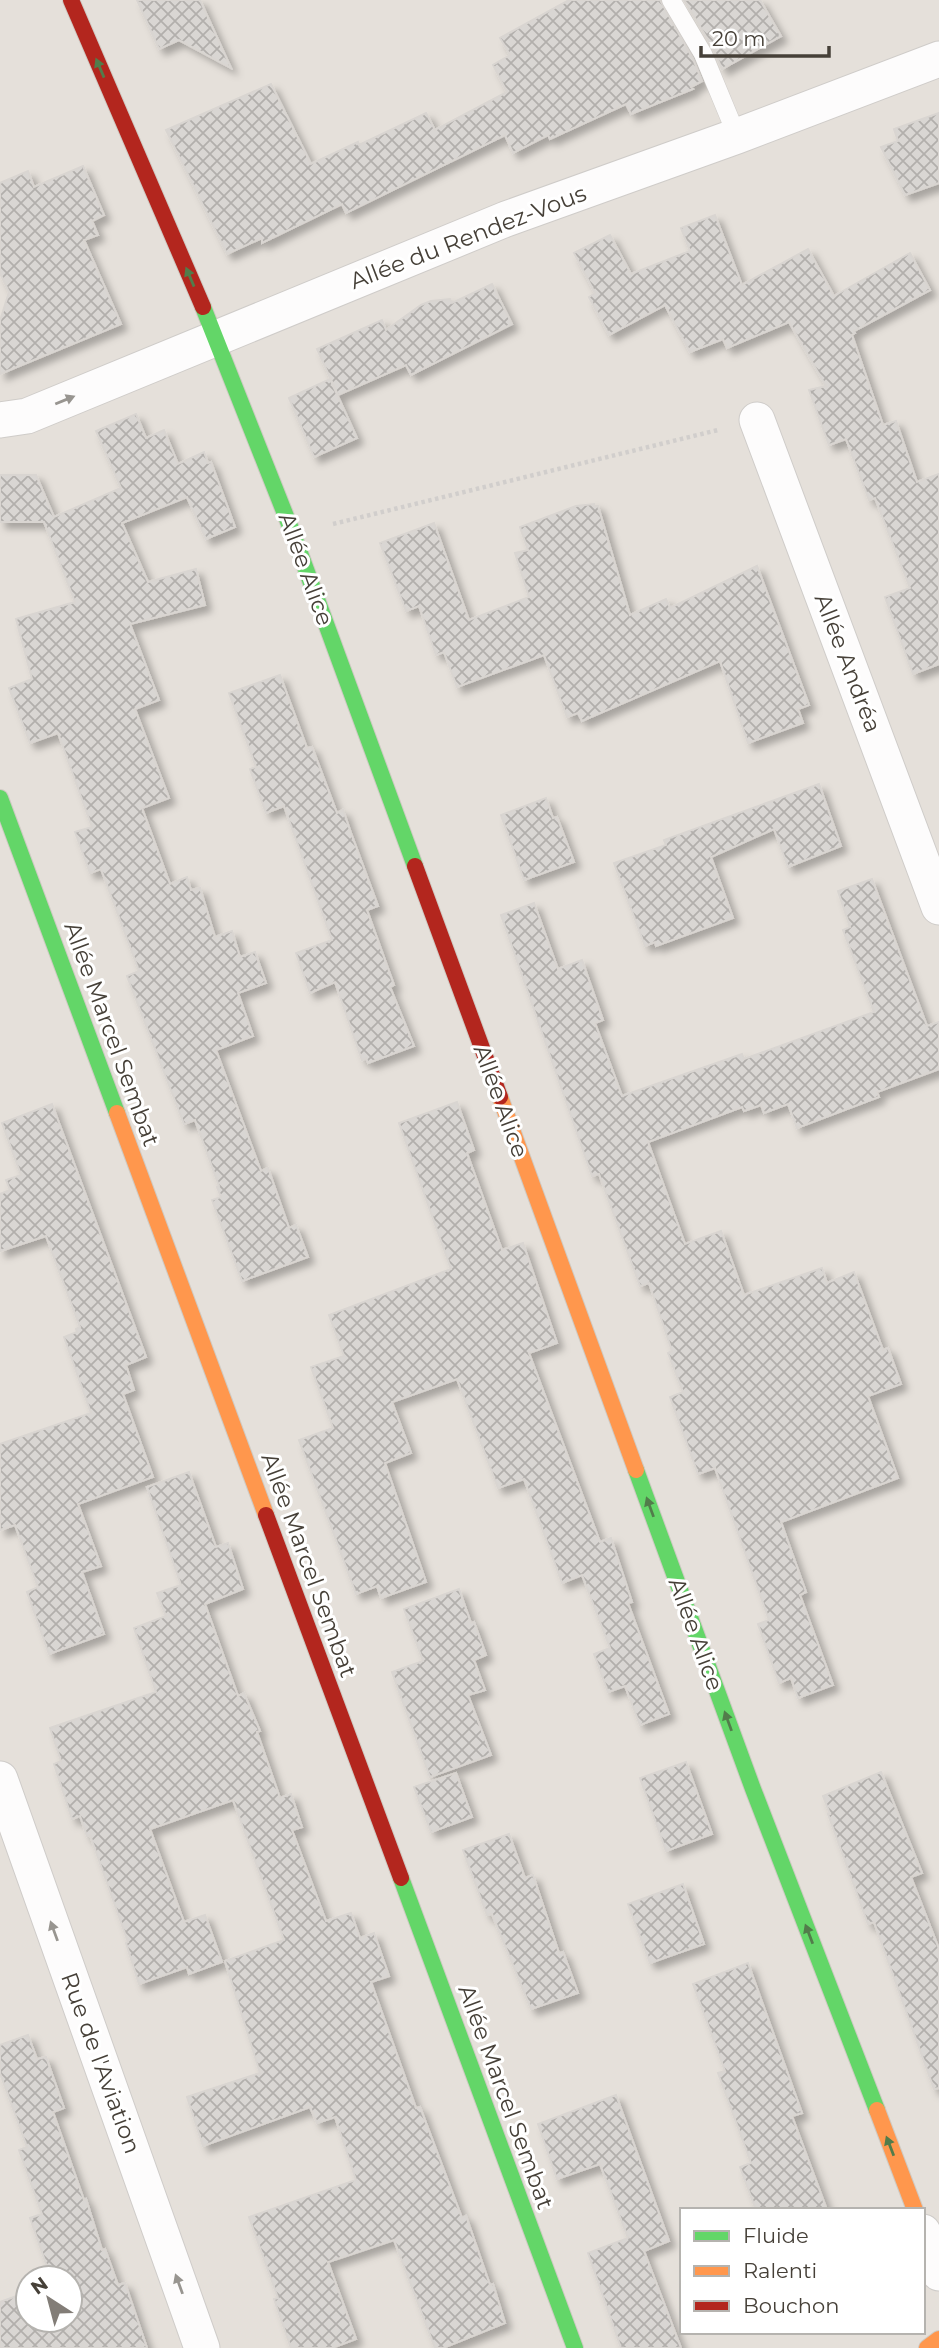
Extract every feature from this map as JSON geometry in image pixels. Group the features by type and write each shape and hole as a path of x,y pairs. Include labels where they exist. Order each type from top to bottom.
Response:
{"street":[{"name":"Allée Alice","path":"71,0 217,340 293,534 749,1776 914,2208"},
{"name":"Allée du Rendez-Vous","path":"0,420 27,416 506,219 737,136 939,59"},
{"name":"Allée Andréa","path":"757,420 939,906"},
{"name":"Allée Marcel Sembat","path":"0,798 575,2348"},
{"name":"Rue de l'Aviation","path":"0,1779 202,2348"},
{"path":"925,2237 939,2273"},
{"path":"927,2348 939,2339"}],"lane":[{"path":"671,0 703,54 737,136"}],"path":[{"path":"293,534 757,420"}],"shaded area":[{"path":"0,0 939,0 939,2348 0,2348"}],"building":[{"path":"137,0 200,0 231,68 179,40 159,49"},
{"path":"569,0 660,0 693,59 702,81 691,87 693,89 631,114 626,104 550,139 548,135 513,153 505,135 346,213 342,204 262,243 262,238 227,254 166,130 271,84 311,164 426,113 435,130 507,92 493,65 510,55 500,38"},
{"path":"684,0 760,0 781,36 722,69 713,48"},
{"path":"939,113 939,183 905,195 881,147 898,141 894,129"},
{"path":"83,166 104,215 92,221 98,235 84,240 121,324 0,374 0,321 9,292 0,273 0,183 28,171 34,187"},
{"path":"715,215 742,285 808,249 834,296 910,253 930,290 854,331 852,335 883,425 896,421 917,482 939,474 939,664 913,674 885,597 910,588 875,498 869,500 846,439 829,445 809,390 826,386 789,322 727,348 723,339 690,352 665,305 609,335 589,297 595,293 574,253 610,235 631,274 690,251 681,228"},
{"path":"492,284 512,324 411,375 406,365 338,395 317,349 382,320 386,330 421,305 450,299 452,303"},
{"path":"330,379 357,438 314,457 289,398"},
{"path":"136,414 146,438 164,430 178,464 204,452 208,463 211,462 235,527 206,539 187,497 122,523 148,582 196,569 205,605 130,624 159,700 135,709 169,798 142,808 170,884 187,877 191,890 200,888 215,937 232,931 240,957 255,952 266,983 238,993 253,1036 216,1050 261,1171 268,1168 289,1228 296,1225 308,1257 242,1281 212,1200 221,1197 217,1187 219,1186 195,1120 184,1124 127,976 139,971 101,869 90,873 75,832 92,827 58,733 30,743 9,688 32,679 16,619 75,602 44,522 0,522 0,475 36,475 54,517 121,488 96,431"},
{"path":"576,506 598,506 630,615 666,599 670,608 757,566 809,705 798,709 803,723 748,743 720,661 582,721 578,713 567,717 544,655 457,687 444,652 436,655 419,606 406,611 380,543 434,523 469,620 529,597 515,553 528,550 520,527"},
{"path":"280,675 307,748 312,747 337,813 343,810 378,906 367,910 394,985 390,987 414,1046 368,1063 366,1058 362,1060 335,982 310,993 296,953 332,940 284,806 266,813 250,769 256,767 229,693"},
{"path":"819,784 841,846 788,867 774,829 711,857 733,918 656,946 655,942 645,946 614,863 666,845 664,840"},
{"path":"546,798 553,818 557,817 574,862 524,880 501,815"},
{"path":"872,879 927,1026 939,1022 939,1069 877,1092 879,1097 797,1128 788,1104 764,1113 761,1105 744,1111 742,1107 648,1142 685,1244 721,1231 744,1295 822,1268 827,1283 854,1272 883,1350 888,1348 901,1384 868,1396 898,1478 781,1522 806,1592 800,1595 833,1685 798,1698 791,1678 779,1683 758,1624 769,1620 715,1468 698,1474 670,1397 683,1392 668,1353 672,1351 649,1283 640,1286 599,1174 592,1176 501,915 534,903 558,969 582,960 603,1020 595,1023 622,1096 742,1054 744,1059 874,1012 843,930 850,927 838,891"},
{"path":"457,1102 474,1150 467,1153 502,1250 523,1243 557,1343 529,1353 600,1542 611,1538 632,1602 628,1603 669,1714 640,1725 625,1686 608,1692 594,1654 610,1648 582,1575 562,1583 524,1479 498,1488 457,1379 392,1402 411,1453 385,1463 426,1582 381,1598 377,1586 356,1594 299,1440 333,1428 311,1367 344,1356 329,1315 451,1269 399,1123"},
{"path":"52,1104 146,1357 126,1365 134,1390 123,1394 153,1477 78,1504 101,1566 82,1572 104,1634 49,1654 27,1592 38,1587 15,1525 0,1530 0,1444 91,1413 64,1337 77,1332 76,1329 80,1327 46,1236 0,1251 0,1194 10,1190 6,1180 21,1175 2,1123"},
{"path":"189,1472 216,1547 228,1543 243,1589 205,1604 238,1696 244,1693 260,1731 257,1732 280,1798 291,1794 302,1827 292,1830 326,1921 351,1913 360,1938 374,1933 389,1976 371,1982 416,2108 420,2107 462,2218 466,2216 505,2323 443,2348 435,2348 394,2240 328,2262 356,2339 332,2348 291,2348 274,2299 278,2298 249,2217 356,2180 335,2117 317,2123 310,2107 203,2146 187,2097 260,2073 225,1961 284,1940 233,1800 150,1829 184,1922 205,1915 222,1962 189,1974 187,1967 139,1984 126,1943 128,1942 90,1835 87,1836 80,1816 72,1819 54,1764 61,1761 50,1728 156,1692 134,1628 166,1616 157,1593 181,1585 147,1487"},
{"path":"459,1589 486,1655 474,1660 485,1690 468,1695 491,1755 430,1777 392,1672 423,1661 404,1609"},
{"path":"686,1762 712,1834 666,1851 640,1778"},
{"path":"881,1772 922,1873 911,1877 939,1949 939,2088 934,2089 874,1922 868,1924 823,1796"},
{"path":"456,1773 472,1817 431,1832 414,1787"},
{"path":"509,1834 525,1878 533,1875 559,1953 563,1952 578,1993 531,2009 492,1914 487,1915 463,1850"},
{"path":"683,1884 704,1944 650,1963 628,1904"},
{"path":"748,1963 802,2113 792,2116 826,2208 755,2208 740,2167 751,2163 718,2073 725,2071 693,1984"},
{"path":"28,2035 37,2059 46,2057 64,2108 53,2112 102,2250 105,2249 118,2285 125,2283 147,2348 0,2348 0,2302 14,2297 14,2334 84,2334 84,2264 46,2264 30,2218 42,2214 19,2150 27,2147 0,2073 0,2045"},
{"path":"616,2095 669,2241 644,2251 681,2348 621,2348 588,2253 628,2238 600,2164 557,2179 538,2124"}],"traffic: fast":[{"path":"203,307 293,534 415,866"},
{"path":"0,798 117,1113"},
{"path":"636,1470 753,1789 877,2110"},
{"path":"401,1878 575,2348"}],"traffic: slow":[{"path":"500,1097 636,1470"},
{"path":"117,1113 266,1515"},
{"path":"877,2110 914,2208"},
{"path":"927,2348 939,2339"}],"traffic: jam":[{"path":"71,0 203,307"},
{"path":"415,866 500,1097"},
{"path":"266,1515 401,1878"}]}
